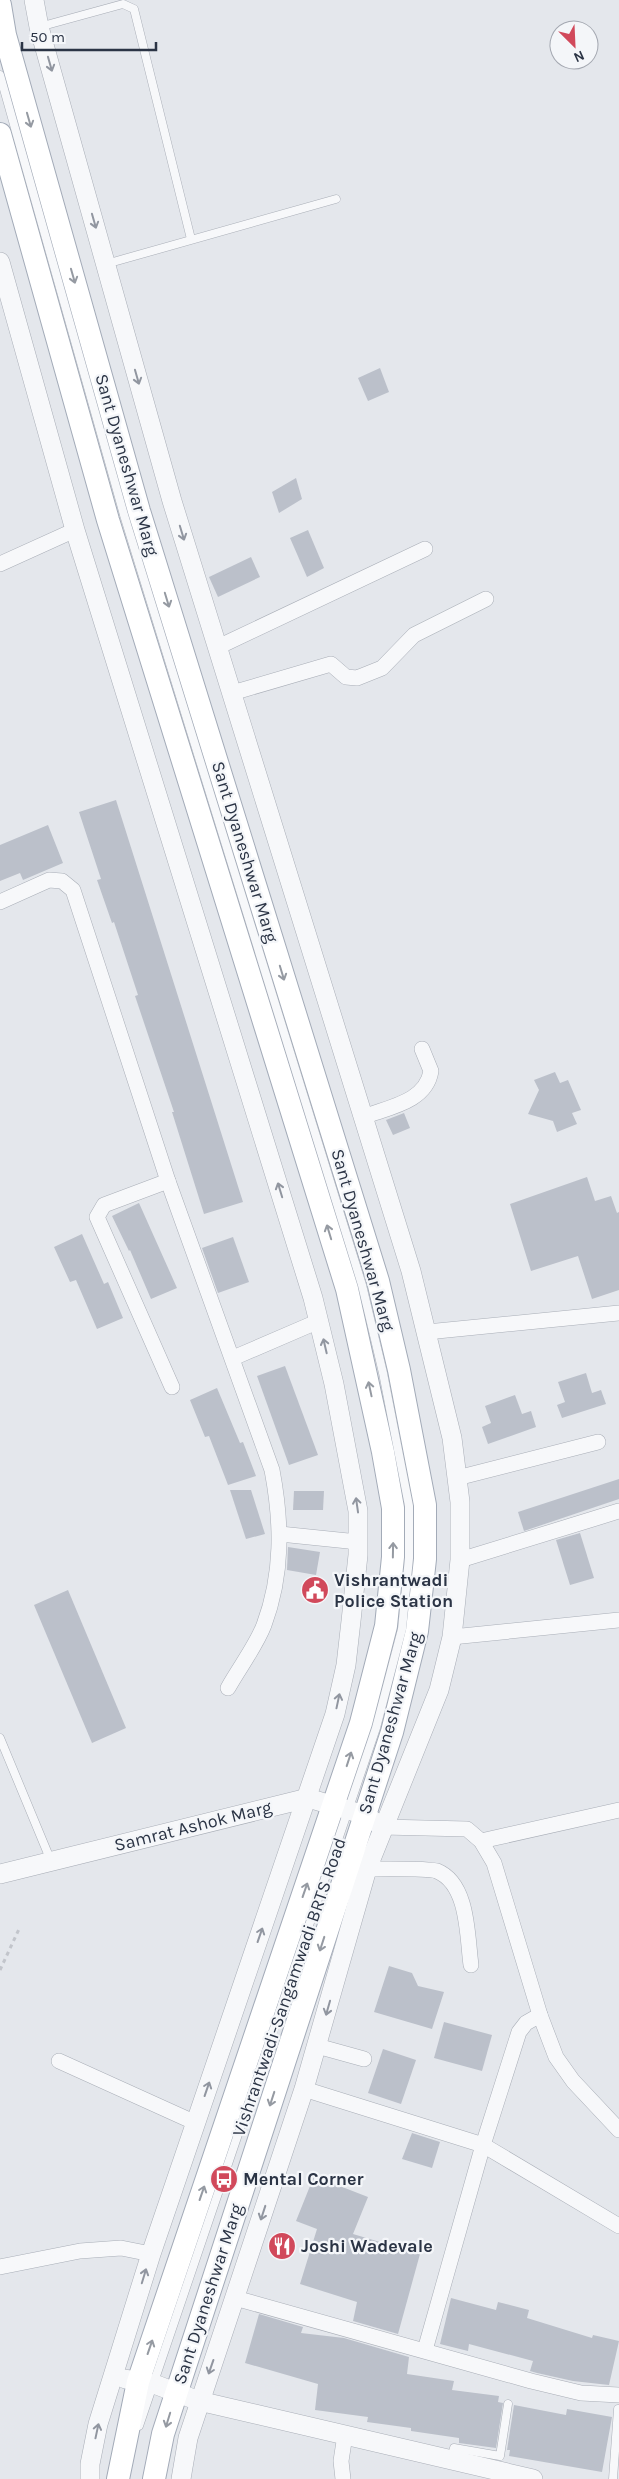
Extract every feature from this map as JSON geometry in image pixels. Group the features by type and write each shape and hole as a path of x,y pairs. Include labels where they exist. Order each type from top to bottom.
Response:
{"main road":[{"name":"Sant Dyaneshwar Marg","path":"0,5 5,34 139,511 378,1280 415,1446 425,1505 425,1559 417,1631 392,1732 358,1814 146,2383 118,2479"},
{"name":"Sant Dyaneshwar Marg","path":"0,134 108,520 347,1289 383,1452 393,1508 393,1557 386,1626 361,1723 358,1814 163,2434 154,2479"}],"street":[{"path":"34,0 39,27 172,501 411,1271 452,1438 460,1502 460,1560 452,1637 439,1690 418,1748 358,1814"},
{"path":"0,262 75,530 319,1321 358,1511 358,1542 346,1665 335,1714 308,1798 151,2254 98,2424 90,2464 90,2479"},
{"path":"0,564 75,530"},
{"path":"218,647 425,549"},
{"path":"232,693 331,664 346,677 357,678 382,668 414,635 486,599"},
{"path":"0,902 49,880 62,881 73,890 168,1181 272,1470 279,1509 280,1534 276,1580 264,1626 228,1688"},
{"path":"364,1117 415,1098 425,1087 431,1071 422,1049"},
{"path":"168,1181 104,1205 98,1211 97,1217 172,1386"},
{"path":"427,1332 619,1314"},
{"path":"233,1358 319,1321"},
{"path":"457,1478 598,1442"},
{"path":"460,1560 619,1511"},
{"path":"280,1534 358,1542"},
{"path":"452,1637 619,1620"},
{"path":"308,1798 358,1814 467,1829 481,1841 494,1863 540,2015 564,2071 619,2130"},
{"name":"Samrat Ashok Marg","path":"0,1874 308,1798"},
{"path":"481,1841 619,1810"},
{"path":"181,2479 188,2438 304,2089 367,1869 358,1814"},
{"path":"367,1869 436,1871 454,1883 461,1901 471,1965"},
{"path":"425,2350 483,2145 519,2032 526,2023 540,2015"},
{"path":"317,2046 364,2059"},
{"path":"59,2061 196,2123"},
{"path":"304,2089 483,2145 619,2226"},
{"path":"0,2267 80,2251 121,2248 151,2254"},
{"path":"235,2298 531,2381 618,2402"},
{"path":"114,2376 146,2383 200,2401 533,2479"},
{"path":"343,2479 341,2461 345,2435"}],"lane":[{"path":"39,27 123,4 134,9 192,239"},
{"path":"0,75 124,515 362,1285 399,1449 409,1506 409,1558 402,1629 376,1728 358,1814"},
{"path":"106,264 336,199"},
{"path":"0,1738 51,1861"},
{"path":"126,2479 146,2383"},
{"path":"612,2479 618,2402"},
{"path":"450,2460 454,2448 500,2456 508,2404"}],"path":[{"path":"0,1970 20,1927"}],"building":[{"path":"380,368 389,392 368,401 358,378"},
{"path":"296,478 302,499 279,513 272,492"},
{"path":"308,530 324,568 307,577 290,538"},
{"path":"251,557 260,577 218,597 209,577"},
{"path":"116,800 243,1202 204,1214 172,1112 174,1112 135,996 138,995 114,922 112,923 97,880 101,879 79,812"},
{"path":"48,825 63,863 23,880 20,873 0,881 0,845"},
{"path":"555,1072 560,1083 568,1080 581,1110 572,1113 577,1124 557,1132 553,1121 528,1114 539,1090 534,1080"},
{"path":"404,1113 410,1128 393,1135 386,1120"},
{"path":"587,1177 595,1201 611,1196 617,1213 619,1212 619,1290 592,1299 578,1256 531,1271 510,1204"},
{"path":"139,1203 177,1288 151,1299 130,1250 112,1216"},
{"path":"82,1234 104,1284 108,1282 123,1318 97,1329 76,1280 70,1282 54,1247"},
{"path":"233,1237 249,1282 218,1293 202,1248"},
{"path":"285,1366 318,1455 289,1465 257,1376"},
{"path":"586,1373 592,1393 601,1390 606,1404 562,1418 557,1405 565,1402 558,1382"},
{"path":"217,1388 240,1443 243,1442 256,1476 228,1485 209,1436 205,1437 190,1400"},
{"path":"515,1395 522,1414 531,1411 536,1427 488,1444 482,1427 491,1423 485,1406"},
{"path":"619,1479 619,1499 524,1531 518,1512"},
{"path":"230,1490 251,1490 265,1534 246,1539"},
{"path":"294,1491 324,1491 323,1510 293,1510"},
{"path":"580,1533 594,1578 570,1585 556,1540"},
{"path":"288,1547 320,1552 316,1575 287,1570"},
{"path":"68,1590 126,1728 92,1743 34,1605"},
{"path":"389,1966 412,1973 418,1986 444,1992 432,2029 374,2012"},
{"path":"444,2022 492,2035 482,2071 434,2058"},
{"path":"383,2049 416,2060 401,2104 368,2093"},
{"path":"412,2133 440,2142 432,2168 402,2159"},
{"path":"314,2176 368,2197 353,2234 420,2254 398,2334 353,2321 357,2302 300,2284 317,2229 296,2221"},
{"path":"451,2298 496,2310 498,2302 529,2310 527,2318 592,2338 593,2335 619,2341 609,2385 573,2381 530,2371 533,2361 469,2344 468,2351 440,2344"},
{"path":"259,2314 303,2327 301,2333 344,2338 409,2357 407,2374 454,2381 452,2390 499,2396 498,2402 503,2403 496,2448 459,2443 459,2438 411,2431 411,2428 367,2422 368,2417 315,2410 318,2384 245,2363"},
{"path":"514,2405 566,2415 567,2409 612,2417 602,2472 509,2456 510,2450 507,2450"}],"place":[{"name":"Vishrantwadi Police Station","path":"315,1590"},
{"name":"Mental Corner","path":"224,2179"},
{"name":"Joshi Wadevale","path":"282,2246"}]}
